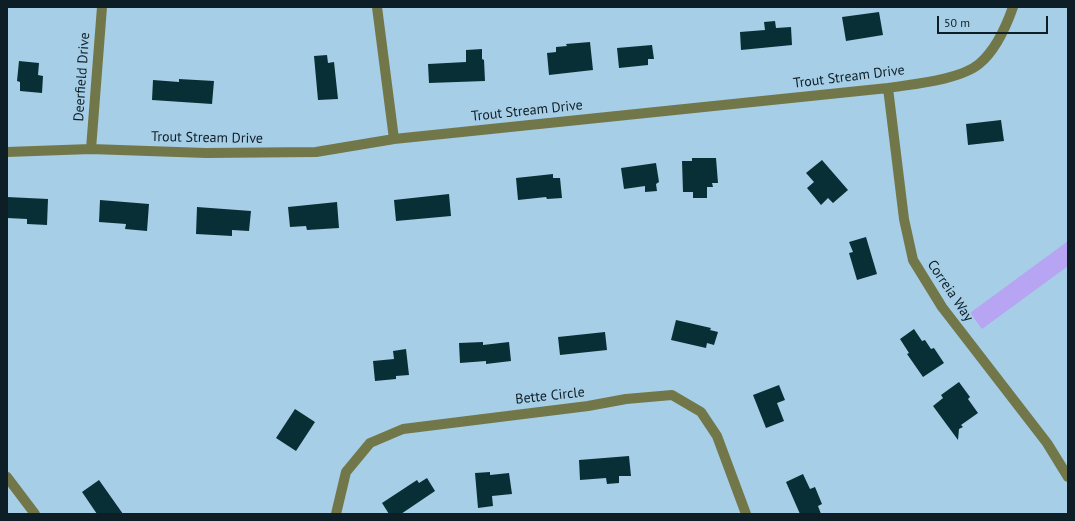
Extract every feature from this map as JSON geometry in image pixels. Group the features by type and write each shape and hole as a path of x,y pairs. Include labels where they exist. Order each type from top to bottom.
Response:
{"street":[{"name":"Deerfield Drive","path":"91,149 102,7"},
{"path":"377,7 394,139"},
{"name":"Trout Stream Drive","path":"7,152 91,149 206,153 316,152 394,139 888,88 949,78 978,65 997,43 1014,7"},
{"name":"Correia Way","path":"888,88 904,219 913,260 942,307 1047,443 1068,477"},
{"name":"Bette Circle","path":"336,514 346,472 370,443 403,429 588,406 626,398 672,395 701,412 717,436 746,514"},
{"path":"7,477 35,514"}],"shaded area":[{"path":"1068,241 1068,266 982,329 970,313"}],"building":[{"path":"879,12 883,35 846,41 842,17"},
{"path":"775,21 776,28 791,27 792,45 741,50 740,32 765,30 764,22"},
{"path":"590,42 593,70 549,75 547,53 556,52 556,47 567,46 566,44"},
{"path":"652,45 654,59 648,59 648,65 619,68 617,48"},
{"path":"482,49 485,81 429,83 428,64 466,62 466,50"},
{"path":"327,55 328,63 334,62 338,99 318,100 314,56"},
{"path":"19,61 39,63 38,75 43,76 42,93 20,91 20,82 17,81"},
{"path":"179,79 214,81 212,104 152,100 153,80 179,82"},
{"path":"1001,120 1004,141 968,145 966,124"},
{"path":"692,158 716,158 718,183 712,183 713,187 707,187 707,198 693,198 693,192 683,192 682,161 692,161"},
{"path":"822,160 848,190 833,203 828,198 821,205 807,188 814,182 806,173"},
{"path":"656,163 659,182 656,184 657,191 645,192 645,186 624,189 621,168"},
{"path":"553,174 553,178 560,178 562,198 547,199 546,197 518,200 516,178"},
{"path":"449,194 451,216 396,221 394,200"},
{"path":"7,197 48,199 47,225 27,224 27,219 7,218"},
{"path":"100,200 149,204 147,231 125,229 126,224 99,222"},
{"path":"337,202 339,228 307,230 306,226 290,227 288,207"},
{"path":"197,207 251,211 249,231 232,230 232,236 196,234"},
{"path":"866,237 877,274 857,280 849,253 853,252 849,242"},
{"path":"676,320 711,328 710,330 718,332 714,345 707,343 706,348 671,340"},
{"path":"914,329 922,341 925,340 931,349 934,348 944,363 923,377 907,354 909,353 900,339"},
{"path":"605,332 607,350 560,355 558,337"},
{"path":"483,342 483,345 509,342 511,361 486,364 486,361 460,363 459,343"},
{"path":"406,349 409,375 396,376 396,379 375,381 373,361 394,359 393,351"},
{"path":"959,382 970,397 968,399 978,413 961,425 963,427 959,429 958,440 933,406 943,398 941,395"},
{"path":"779,385 785,400 777,403 784,421 766,428 753,395"},
{"path":"295,409 315,422 296,451 276,438"},
{"path":"629,456 631,476 619,476 619,483 607,484 606,478 580,480 579,460"},
{"path":"490,472 490,475 509,473 512,494 492,496 493,506 478,508 475,473"},
{"path":"803,474 810,489 815,487 822,504 818,506 821,514 800,514 786,482"},
{"path":"427,478 435,491 401,514 389,514 382,503 417,480 419,483"},
{"path":"99,480 123,514 97,514 82,492"}]}
